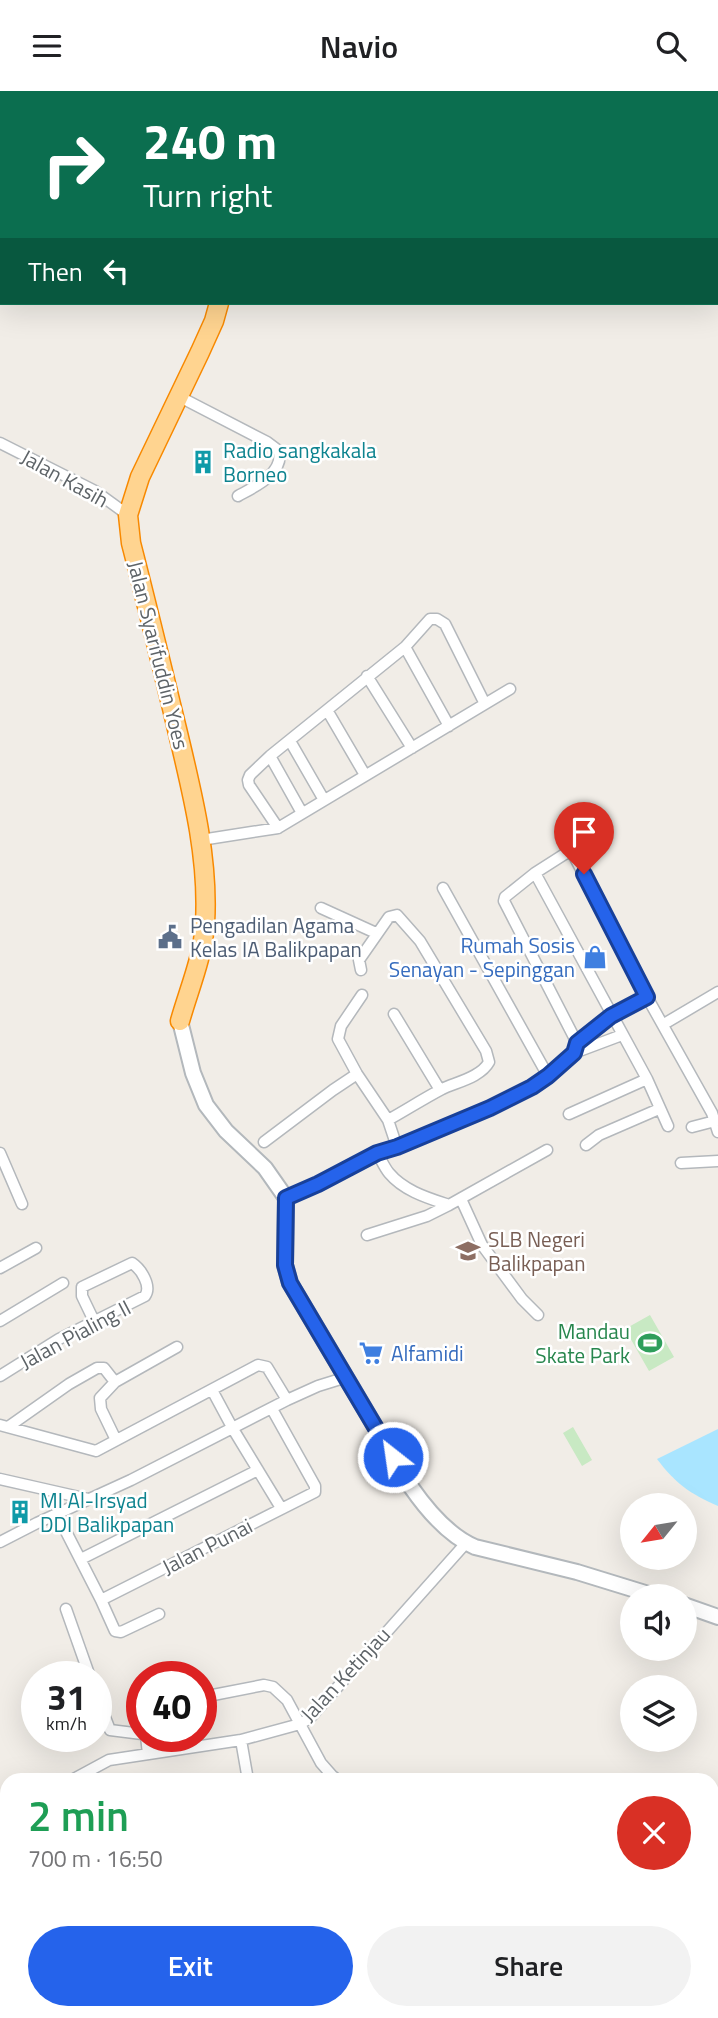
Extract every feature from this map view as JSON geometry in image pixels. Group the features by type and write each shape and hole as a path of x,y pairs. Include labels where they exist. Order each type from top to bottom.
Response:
{"highway":[{"name":"Jalan Syarifuddin Yoes","path":"180,1021 195,975 205,924 205,876 188,775 131,543 128,515 140,477 214,321 218,305"}],"street":[{"path":"178,396 267,442 279,451 281,461 268,478 237,496"},
{"name":"Jalan Kasih","path":"0,443 95,491 128,515"},
{"path":"278,828 249,785 250,775 405,647 430,619 441,620 445,624 485,704"},
{"path":"405,647 449,726"},
{"path":"368,676 412,748"},
{"path":"201,840 278,828 510,689"},
{"path":"327,710 365,775"},
{"path":"290,741 324,800"},
{"path":"270,756 302,813"},
{"path":"575,1048 504,903 505,897 534,873 571,850 604,836"},
{"path":"571,850 715,1121 718,1132"},
{"path":"534,873 646,1079 668,1126"},
{"path":"443,888 548,1076"},
{"path":"321,908 376,933"},
{"path":"361,970 359,960 376,933 388,917 397,915 420,941 486,1051 489,1062 486,1068 440,1090 388,1120"},
{"path":"664,1024 718,992"},
{"path":"362,995 345,1020 338,1039 388,1120 397,1147"},
{"path":"286,1198 377,1153 490,1108 532,1087 548,1076 611,1016 647,997"},
{"path":"394,1014 440,1090"},
{"path":"180,1021 193,1073 206,1105 226,1131 265,1168 286,1198 285,1265 290,1283 417,1496 442,1523 466,1543 620,1585"},
{"path":"575,1048 622,1035"},
{"path":"264,1142 358,1074"},
{"path":"569,1114 646,1079"},
{"path":"586,1145 599,1135 660,1109"},
{"path":"692,1127 715,1121"},
{"path":"367,1235 427,1216 547,1150"},
{"path":"0,1153 22,1204"},
{"path":"377,1153 389,1173 403,1185 423,1196 449,1205"},
{"path":"681,1163 718,1161"},
{"path":"461,1199 482,1245 522,1299 538,1315"},
{"path":"0,1268 36,1248"},
{"name":"Jalan Pialing II","path":"0,1376 59,1339 145,1296 148,1287 138,1268 132,1263 82,1287 82,1296 94,1321"},
{"path":"0,1321 63,1283"},
{"path":"116,1440 99,1403 100,1398 115,1382 177,1347"},
{"path":"4,1426 96,1451 258,1365 267,1367 287,1400"},
{"path":"4,1426 97,1368 104,1369 115,1382"},
{"path":"0,1542 131,1480 287,1400 347,1377"},
{"path":"212,1390 281,1508"},
{"name":"Jalan Punai","path":"102,1600 316,1490 272,1409"},
{"path":"81,1559 258,1469"},
{"path":"0,1479 89,1499"},
{"path":"57,1514 117,1632 159,1613"},
{"name":"Jalan Ketinjau","path":"91,1773 109,1759 241,1740 300,1724 310,1717 466,1543"},
{"path":"66,1609 84,1661"},
{"path":"697,1610 718,1617"},
{"path":"217,1694 264,1685 273,1687 287,1700 321,1763 330,1773"},
{"path":"241,1740 247,1773"}],"green space":[{"name":"Mandau Skate Park","path":"650,1315 674,1357 649,1371 625,1329"},
{"path":"573,1427 592,1460 582,1466 563,1433"}],"water":[{"path":"718,1429 718,1506 684,1487 657,1459"}],"place":[{"name":"Radio sangkakala Borneo","path":"203,462"},
{"name":"Pengadilan Agama Kelas IA Balikpapan","path":"170,937"},
{"name":"Rumah Sosis Senayan - Sepinggan","path":"595,957"},
{"name":"SLB Negeri Balikpapan","path":"468,1251"},
{"name":"Mandau Skate Park","path":"650,1343"},
{"name":"Alfamidi","path":"371,1353"},
{"name":"MI Al-Irsyad DDI Balikpapan","path":"20,1512"}],"route":[{"path":"393,1457 290,1283 285,1265 286,1198 377,1153 490,1108 532,1087 574,1053 577,1043 611,1016 647,997 584,874"}]}
